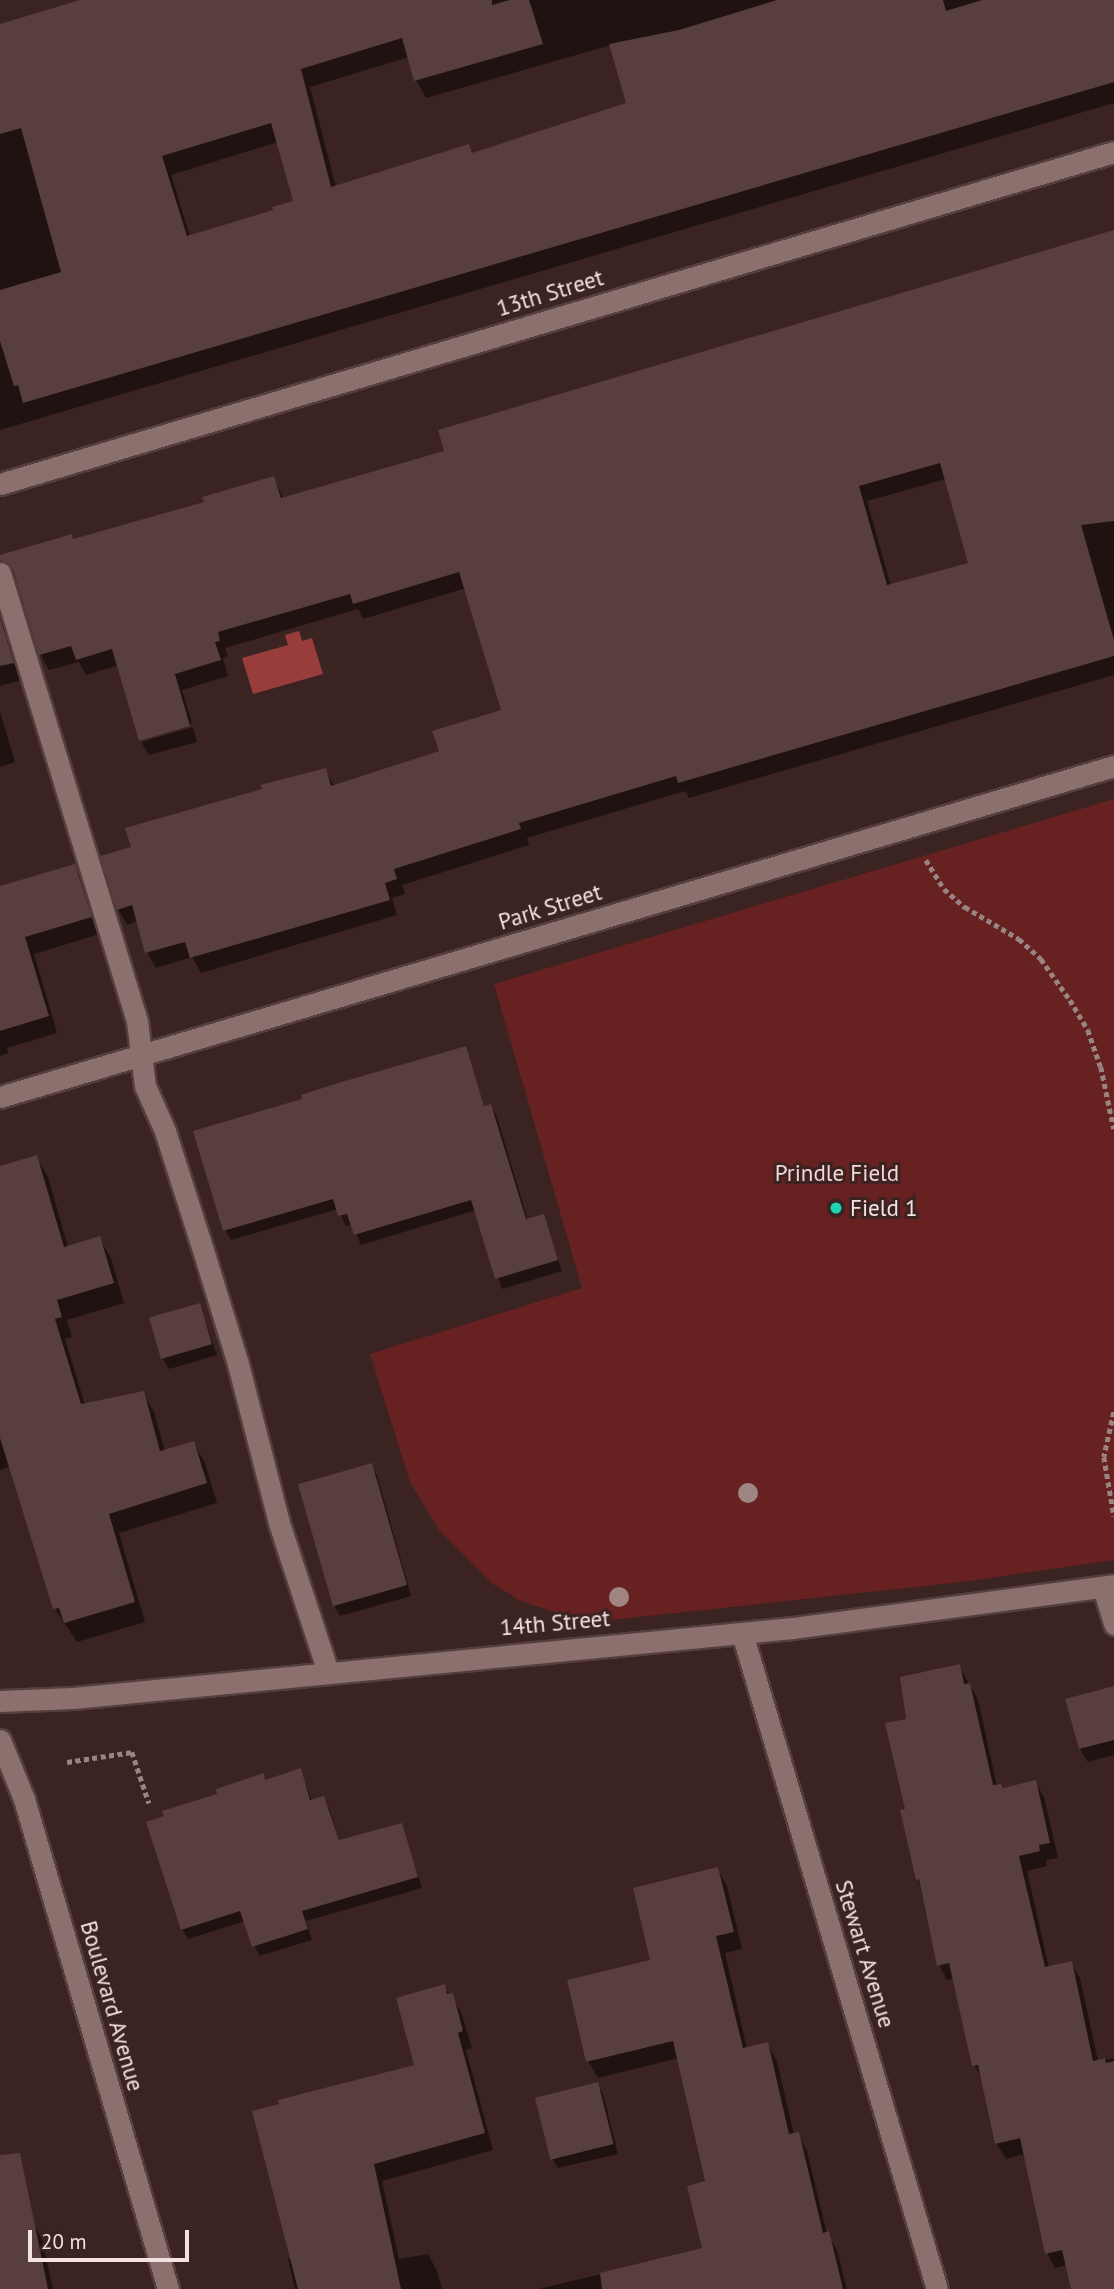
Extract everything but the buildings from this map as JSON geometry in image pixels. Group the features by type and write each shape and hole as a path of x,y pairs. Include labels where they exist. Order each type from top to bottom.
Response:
{"street":[{"name":"13th Street","path":"0,484 1114,152"},
{"path":"0,573 137,1021 145,1086 165,1132 203,1250 238,1364 272,1499 328,1672"},
{"name":"Park Street","path":"0,1097 1114,766"},
{"path":"1108,1586 1114,1624"},
{"name":"14th Street","path":"0,1701 73,1698 742,1633 1108,1586"},
{"name":"Stewart Avenue","path":"742,1633 937,2289"},
{"name":"Boulevard Avenue","path":"0,1740 24,1799 169,2289"}],"path":[{"path":"923,850 944,889 965,907 1019,939 1041,959 1070,1000 1088,1030 1101,1068 1114,1129"},
{"path":"1114,1412 1104,1457 1114,1516"},
{"path":"67,1762 132,1752 149,1802"}],"green space":[{"name":"Prindle Field","path":"1114,799 1114,1560 962,1582 610,1620 551,1611 521,1601 493,1584 439,1530 410,1482 370,1354 582,1288 494,984"}],"shaded area":[{"path":"299,631 302,641 312,638 323,674 253,694 242,658 288,645 285,635"}],"place":[{"name":"Field 1","path":"836,1208"}]}
